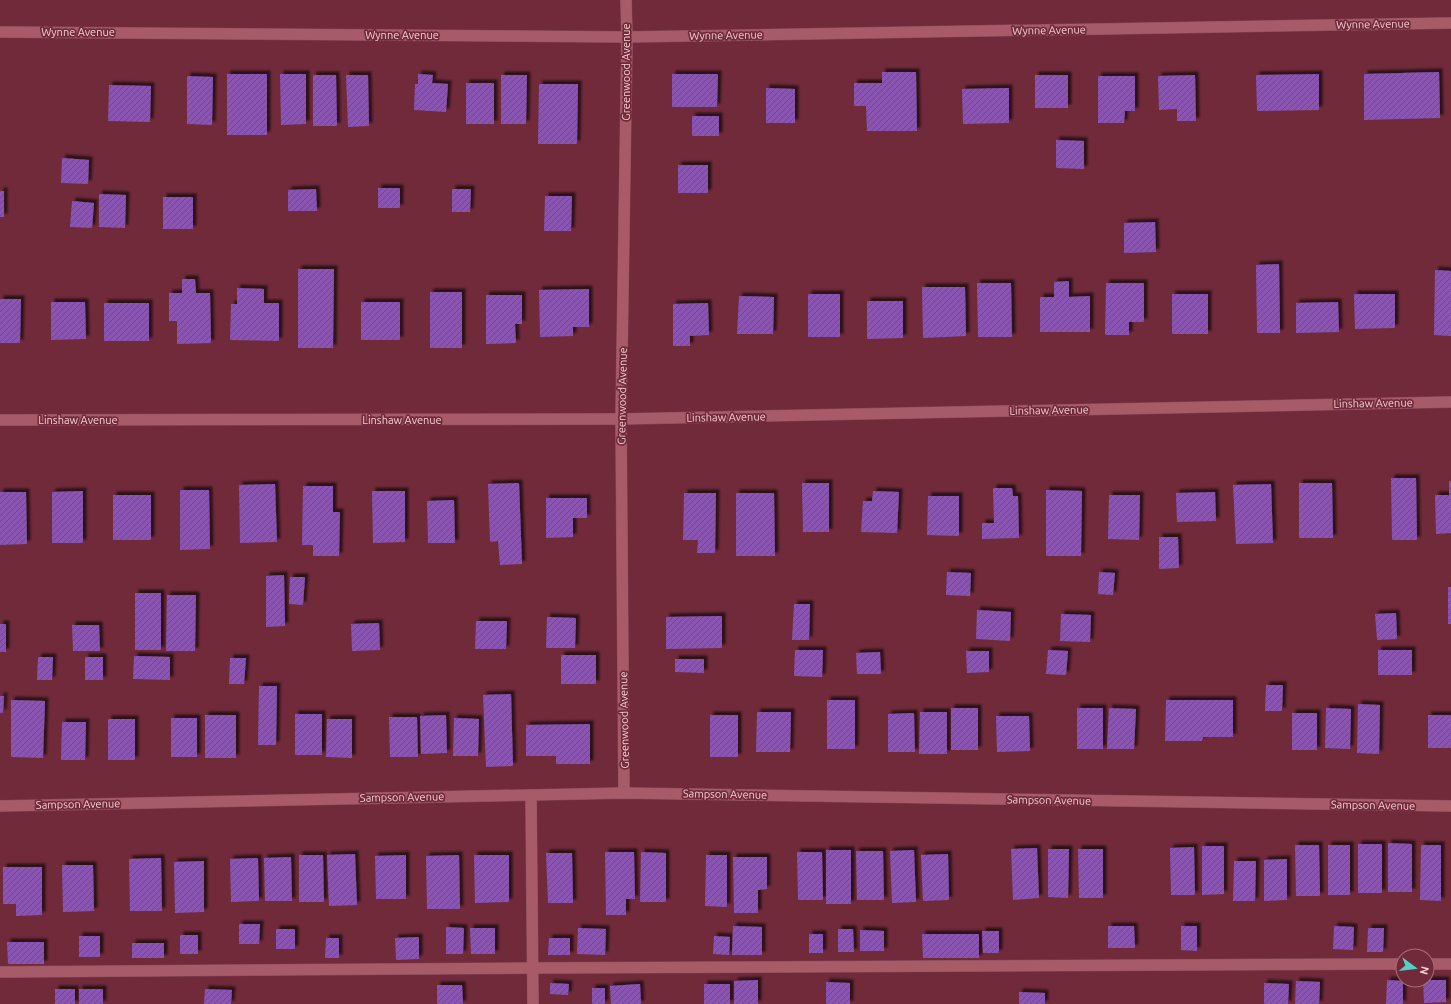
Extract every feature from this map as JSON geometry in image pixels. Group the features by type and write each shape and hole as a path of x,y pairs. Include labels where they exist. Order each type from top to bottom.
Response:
{"street":[{"name":"Greenwood Avenue","path":"624,793 621,420 627,37 626,0"},
{"name":"Wynne Avenue","path":"0,32 627,37 1451,23"},
{"name":"Linshaw Avenue","path":"0,420 621,420 1451,402"},
{"name":"Sampson Avenue","path":"0,806 624,793 1451,806"},
{"path":"531,794 533,1004"},
{"path":"0,972 1395,964"},
{"path":"1435,964 1451,964"}],"building":[{"path":"882,72 916,72 917,131 867,131 866,106 854,106 854,83 882,83"},
{"path":"1439,72 1440,118 1364,120 1364,74"},
{"path":"227,74 267,74 267,135 227,135"},
{"path":"280,74 306,74 306,124 281,125"},
{"path":"418,74 433,75 432,83 448,84 446,112 414,110 415,84 418,84"},
{"path":"672,74 718,74 717,107 672,107"},
{"path":"1319,74 1319,110 1257,111 1256,75"},
{"path":"313,75 336,75 337,126 313,126"},
{"path":"346,75 368,75 369,126 348,127"},
{"path":"501,75 527,75 526,124 501,124"},
{"path":"1035,75 1068,75 1068,108 1035,108"},
{"path":"1195,75 1196,121 1177,121 1177,109 1159,110 1158,76"},
{"path":"187,76 213,77 212,125 187,124"},
{"path":"1098,76 1135,76 1135,111 1125,111 1124,123 1098,123"},
{"path":"466,83 494,83 494,124 466,124"},
{"path":"539,84 578,84 577,144 538,144"},
{"path":"109,85 151,86 150,122 108,121"},
{"path":"766,88 795,89 795,123 766,123"},
{"path":"1009,88 1009,123 963,124 962,89"},
{"path":"692,116 719,116 719,136 692,136"},
{"path":"1056,140 1084,141 1084,169 1056,168"},
{"path":"62,158 89,160 88,184 61,183"},
{"path":"678,165 708,165 708,193 678,193"},
{"path":"378,188 400,188 400,208 378,208"},
{"path":"316,189 317,211 288,211 288,190"},
{"path":"452,189 471,189 470,212 452,212"},
{"path":"0,191 4,191 4,217 0,217"},
{"path":"99,194 126,195 125,228 99,227"},
{"path":"545,196 572,196 571,231 544,231"},
{"path":"163,197 193,197 193,229 163,229"},
{"path":"72,201 94,203 92,228 70,227"},
{"path":"1155,222 1156,252 1124,253 1124,223"},
{"path":"1279,264 1280,333 1257,333 1256,265"},
{"path":"298,269 334,269 333,348 298,348"},
{"path":"1435,270 1451,271 1451,336 1434,335"},
{"path":"182,279 195,279 196,293 210,293 211,343 177,344 177,321 169,321 169,293 182,293"},
{"path":"1069,281 1069,297 1090,296 1090,332 1040,332 1040,297 1054,297 1054,282"},
{"path":"977,283 1011,283 1012,337 978,337"},
{"path":"1106,283 1144,283 1144,322 1129,322 1129,335 1105,335"},
{"path":"922,287 965,287 966,336 923,338"},
{"path":"237,288 264,289 264,303 279,303 279,341 230,340 231,304 237,304"},
{"path":"589,289 589,327 573,327 573,336 540,337 539,290"},
{"path":"430,292 462,292 462,348 430,348"},
{"path":"808,294 840,294 840,337 808,337"},
{"path":"1172,294 1208,294 1208,334 1172,334"},
{"path":"1354,294 1395,294 1395,328 1355,329"},
{"path":"486,295 522,295 522,324 515,324 516,343 486,344"},
{"path":"739,296 774,297 773,334 737,334"},
{"path":"0,299 21,299 20,343 0,343"},
{"path":"867,301 903,301 903,338 867,339"},
{"path":"51,302 85,302 86,339 51,340"},
{"path":"361,302 400,302 400,340 361,340"},
{"path":"1338,302 1339,332 1296,333 1296,303"},
{"path":"104,303 149,303 149,341 104,341"},
{"path":"708,303 709,335 690,336 690,346 673,346 673,304"},
{"path":"1391,478 1416,478 1417,540 1392,540"},
{"path":"1449,481 1451,481 1451,533 1436,534 1435,495 1449,495"},
{"path":"519,483 522,564 500,565 498,541 490,542 488,484"},
{"path":"802,483 829,483 829,532 803,532"},
{"path":"1299,483 1332,483 1333,538 1299,538"},
{"path":"275,484 277,542 240,543 239,485"},
{"path":"1271,484 1273,543 1236,544 1233,485"},
{"path":"303,486 333,486 333,512 340,512 339,556 313,556 313,545 302,545"},
{"path":"993,488 1012,488 1013,496 1018,496 1019,538 982,539 982,523 994,523"},
{"path":"180,490 209,490 210,549 180,550"},
{"path":"1046,490 1082,491 1081,556 1046,556"},
{"path":"83,491 83,543 52,543 52,492"},
{"path":"372,491 405,491 405,542 373,543"},
{"path":"873,491 899,492 897,533 861,532 863,501 872,501"},
{"path":"0,492 26,492 27,544 0,545"},
{"path":"1215,492 1216,521 1177,522 1176,493"},
{"path":"684,493 716,493 715,553 697,553 698,540 683,540"},
{"path":"736,493 774,493 775,556 736,556"},
{"path":"113,495 151,495 151,540 113,540"},
{"path":"1109,495 1140,495 1139,540 1108,539"},
{"path":"928,496 959,496 959,536 927,535"},
{"path":"546,498 587,498 587,518 573,518 573,537 546,538"},
{"path":"454,500 455,543 428,543 427,501"},
{"path":"1159,537 1178,537 1179,568 1159,569"},
{"path":"947,572 971,573 970,596 946,595"},
{"path":"1099,572 1115,573 1113,595 1098,594"},
{"path":"284,575 285,626 266,627 266,576"},
{"path":"290,577 305,577 303,605 289,604"},
{"path":"1448,587 1451,587 1451,624 1448,624"},
{"path":"135,593 161,593 161,650 135,650"},
{"path":"167,595 196,595 195,651 166,651"},
{"path":"794,604 810,604 809,640 792,640"},
{"path":"977,610 1011,612 1010,641 976,639"},
{"path":"1396,613 1397,639 1377,640 1375,614"},
{"path":"1061,614 1091,615 1090,642 1060,641"},
{"path":"722,616 722,648 666,649 666,617"},
{"path":"547,617 576,618 575,648 546,648"},
{"path":"476,621 507,621 506,649 475,649"},
{"path":"379,623 380,650 352,651 351,624"},
{"path":"0,624 6,624 6,652 0,652"},
{"path":"72,625 99,625 100,651 73,651"},
{"path":"795,650 823,650 822,677 794,676"},
{"path":"1048,650 1068,651 1066,675 1046,674"},
{"path":"1378,650 1412,650 1412,675 1378,675"},
{"path":"966,651 989,651 989,672 967,673"},
{"path":"880,652 881,674 857,674 856,653"},
{"path":"561,655 596,655 596,684 561,684"},
{"path":"134,656 170,657 170,680 133,679"},
{"path":"38,657 53,657 52,680 37,680"},
{"path":"85,657 103,657 103,680 85,680"},
{"path":"230,658 246,658 244,684 229,684"},
{"path":"675,659 704,659 704,673 675,672"},
{"path":"1266,685 1283,685 1282,711 1265,711"},
{"path":"259,686 277,686 276,745 258,745"},
{"path":"511,694 513,766 486,767 483,695"},
{"path":"0,696 4,696 3,713 0,713"},
{"path":"11,700 45,701 43,758 11,757"},
{"path":"827,700 855,700 855,749 827,749"},
{"path":"1166,700 1233,700 1233,737 1203,737 1202,741 1165,741"},
{"path":"1358,704 1380,705 1379,754 1357,753"},
{"path":"951,708 978,708 978,750 951,750"},
{"path":"1077,708 1103,708 1103,749 1077,749"},
{"path":"1109,708 1136,709 1134,749 1107,749"},
{"path":"1326,708 1351,709 1350,749 1325,748"},
{"path":"757,712 791,712 790,752 756,752"},
{"path":"920,712 947,712 947,754 919,754"},
{"path":"914,713 915,752 888,752 888,714"},
{"path":"1292,713 1317,713 1317,750 1292,750"},
{"path":"295,714 322,714 322,755 295,755"},
{"path":"205,715 236,715 236,758 205,758"},
{"path":"446,715 447,753 421,754 420,716"},
{"path":"710,715 738,715 738,757 710,757"},
{"path":"1428,715 1451,715 1451,748 1428,748"},
{"path":"996,716 1029,716 1030,751 997,752"},
{"path":"389,717 417,717 418,757 390,757"},
{"path":"171,718 197,718 197,757 171,757"},
{"path":"454,718 479,719 478,756 453,756"},
{"path":"108,719 135,719 135,760 108,760"},
{"path":"327,719 352,719 352,758 326,757"},
{"path":"62,722 86,722 85,760 61,760"},
{"path":"590,724 590,764 556,764 556,756 526,756 526,725"},
{"path":"1388,843 1412,844 1412,892 1388,892"},
{"path":"1358,844 1382,844 1382,893 1358,893"},
{"path":"1295,845 1319,845 1320,896 1296,896"},
{"path":"1328,845 1350,845 1350,895 1328,895"},
{"path":"1421,845 1441,845 1441,901 1420,900"},
{"path":"1202,846 1224,846 1224,894 1202,895"},
{"path":"1194,847 1195,895 1171,895 1170,848"},
{"path":"1037,848 1039,898 1013,900 1011,849"},
{"path":"1048,849 1069,849 1068,898 1048,897"},
{"path":"1078,849 1103,849 1103,898 1079,898"},
{"path":"826,850 851,850 851,904 826,904"},
{"path":"914,850 916,902 892,903 890,851"},
{"path":"856,851 883,851 884,900 857,900"},
{"path":"605,852 634,852 635,899 626,899 626,915 606,915"},
{"path":"641,852 666,853 666,902 640,902"},
{"path":"797,852 822,852 823,900 798,900"},
{"path":"546,853 572,853 573,903 548,903"},
{"path":"355,854 357,905 329,906 327,855"},
{"path":"948,854 949,900 923,901 921,855"},
{"path":"299,855 323,855 324,902 299,902"},
{"path":"406,855 406,899 376,899 375,856"},
{"path":"459,855 460,909 427,909 426,856"},
{"path":"474,855 509,855 509,902 475,903"},
{"path":"706,855 727,855 727,907 705,906"},
{"path":"291,857 292,901 265,901 264,858"},
{"path":"733,857 767,857 767,889 758,890 758,913 734,913"},
{"path":"161,858 162,911 130,911 129,859"},
{"path":"258,858 259,901 231,902 230,859"},
{"path":"1287,859 1287,900 1264,901 1264,860"},
{"path":"204,861 204,912 175,913 174,862"},
{"path":"1234,861 1256,861 1255,901 1233,901"},
{"path":"62,865 93,865 94,911 63,912"},
{"path":"3,867 42,867 42,915 16,916 16,904 3,904"},
{"path":"239,924 260,924 259,944 239,944"},
{"path":"733,926 762,927 762,955 732,955"},
{"path":"1108,926 1134,926 1135,948 1108,948"},
{"path":"1181,926 1197,926 1197,951 1181,950"},
{"path":"1334,926 1354,927 1353,950 1333,949"},
{"path":"446,927 464,928 463,954 446,954"},
{"path":"470,928 495,928 495,954 471,954"},
{"path":"578,928 606,929 605,955 577,954"},
{"path":"1368,928 1384,928 1383,952 1367,952"},
{"path":"276,929 295,929 295,949 276,949"},
{"path":"838,929 853,929 854,952 838,952"},
{"path":"860,930 884,931 884,951 860,951"},
{"path":"982,931 999,931 999,953 983,953"},
{"path":"809,934 823,934 823,953 809,953"},
{"path":"922,934 979,934 979,958 923,958"},
{"path":"180,935 198,935 198,954 180,954"},
{"path":"79,936 100,936 100,957 79,957"},
{"path":"714,936 730,937 729,955 713,954"},
{"path":"419,937 419,959 396,960 395,938"},
{"path":"326,938 339,938 339,958 325,958"},
{"path":"549,938 570,938 570,955 548,955"},
{"path":"7,942 44,942 44,964 8,964"},
{"path":"132,943 164,943 164,958 132,958"},
{"path":"758,980 758,1004 734,1004 734,981"},
{"path":"1387,980 1395,980 1395,988 1403,988 1403,1004 1386,1004"},
{"path":"1435,980 1446,980 1446,1002 1424,1003 1423,988 1435,988"},
{"path":"1296,981 1320,982 1319,1004 1295,1004"},
{"path":"826,982 850,983 850,1004 826,1004"},
{"path":"550,983 569,984 568,995 550,994"},
{"path":"1264,983 1289,984 1288,1004 1264,1004"},
{"path":"640,984 641,1004 611,1004 610,986"},
{"path":"704,984 730,984 730,1004 704,1004"},
{"path":"437,985 462,985 463,1004 437,1004"},
{"path":"592,988 605,988 605,1004 592,1004"},
{"path":"55,989 75,989 75,1004 55,1004"},
{"path":"79,989 103,989 103,1004 79,1004"},
{"path":"205,989 232,990 231,1004 204,1004"},
{"path":"1019,992 1045,993 1045,1004 1019,1004"}]}
